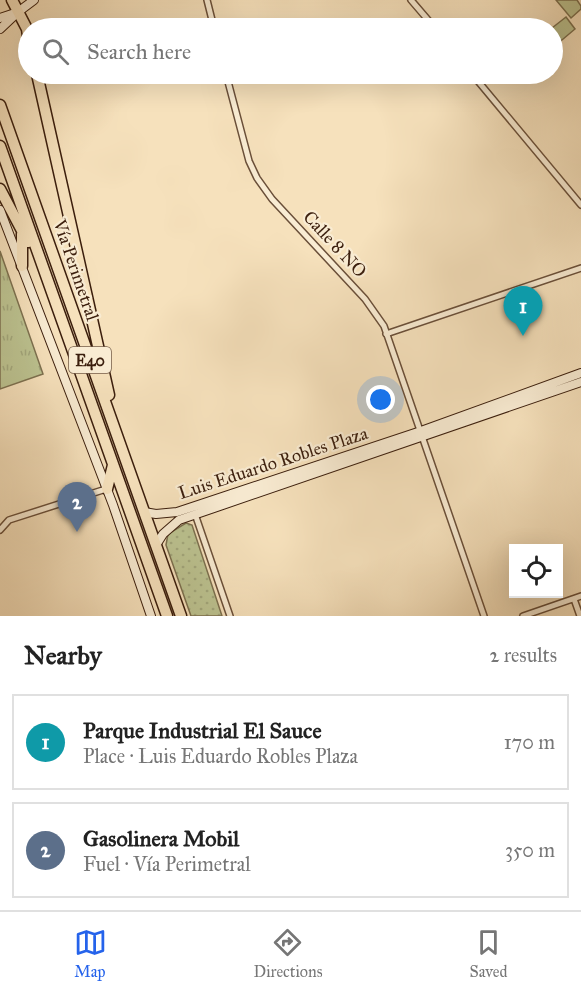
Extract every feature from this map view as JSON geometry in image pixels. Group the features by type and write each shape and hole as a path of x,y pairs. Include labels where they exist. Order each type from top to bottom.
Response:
{"highway":[{"path":"12,0 20,18"},
{"path":"39,84 118,438"},
{"name":"Vía Perimetral","path":"0,105 181,616"},
{"name":"Vía Perimetral","path":"0,146 167,616"},
{"path":"0,189 45,272"},
{"path":"22,209 22,266"},
{"path":"107,489 113,464"}],"street":[{"path":"0,29 34,0"},
{"path":"207,0 212,18"},
{"path":"411,0 426,18"},
{"path":"0,18 18,12"},
{"name":"Calle 8 NO","path":"229,84 249,161 257,178 272,199 365,299 384,326 484,616"},
{"path":"480,84 581,205"},
{"path":"0,210 107,489 151,616"},
{"path":"386,334 581,268"},
{"name":"Luis Eduardo Robles Plaza","path":"156,545 169,527 179,520 422,434 581,373"},
{"name":"Luis Eduardo Robles Plaza","path":"144,512 166,514 177,512 581,382"},
{"path":"0,530 9,520 107,489"},
{"path":"195,514 230,616"},
{"path":"523,616 581,596"},
{"path":"574,599 580,616"}],"green space":[{"path":"556,0 577,0 581,9 571,18"},
{"path":"566,17 575,29 563,39 563,19"},
{"path":"0,251 43,374 0,389"},
{"path":"186,523 192,525 222,616 191,616 166,545 168,534"}],"place":[{"name":"Parque Industrial El Sauce","path":"523,336"},
{"name":"Gasolinera Mobil","path":"77,532"}]}
